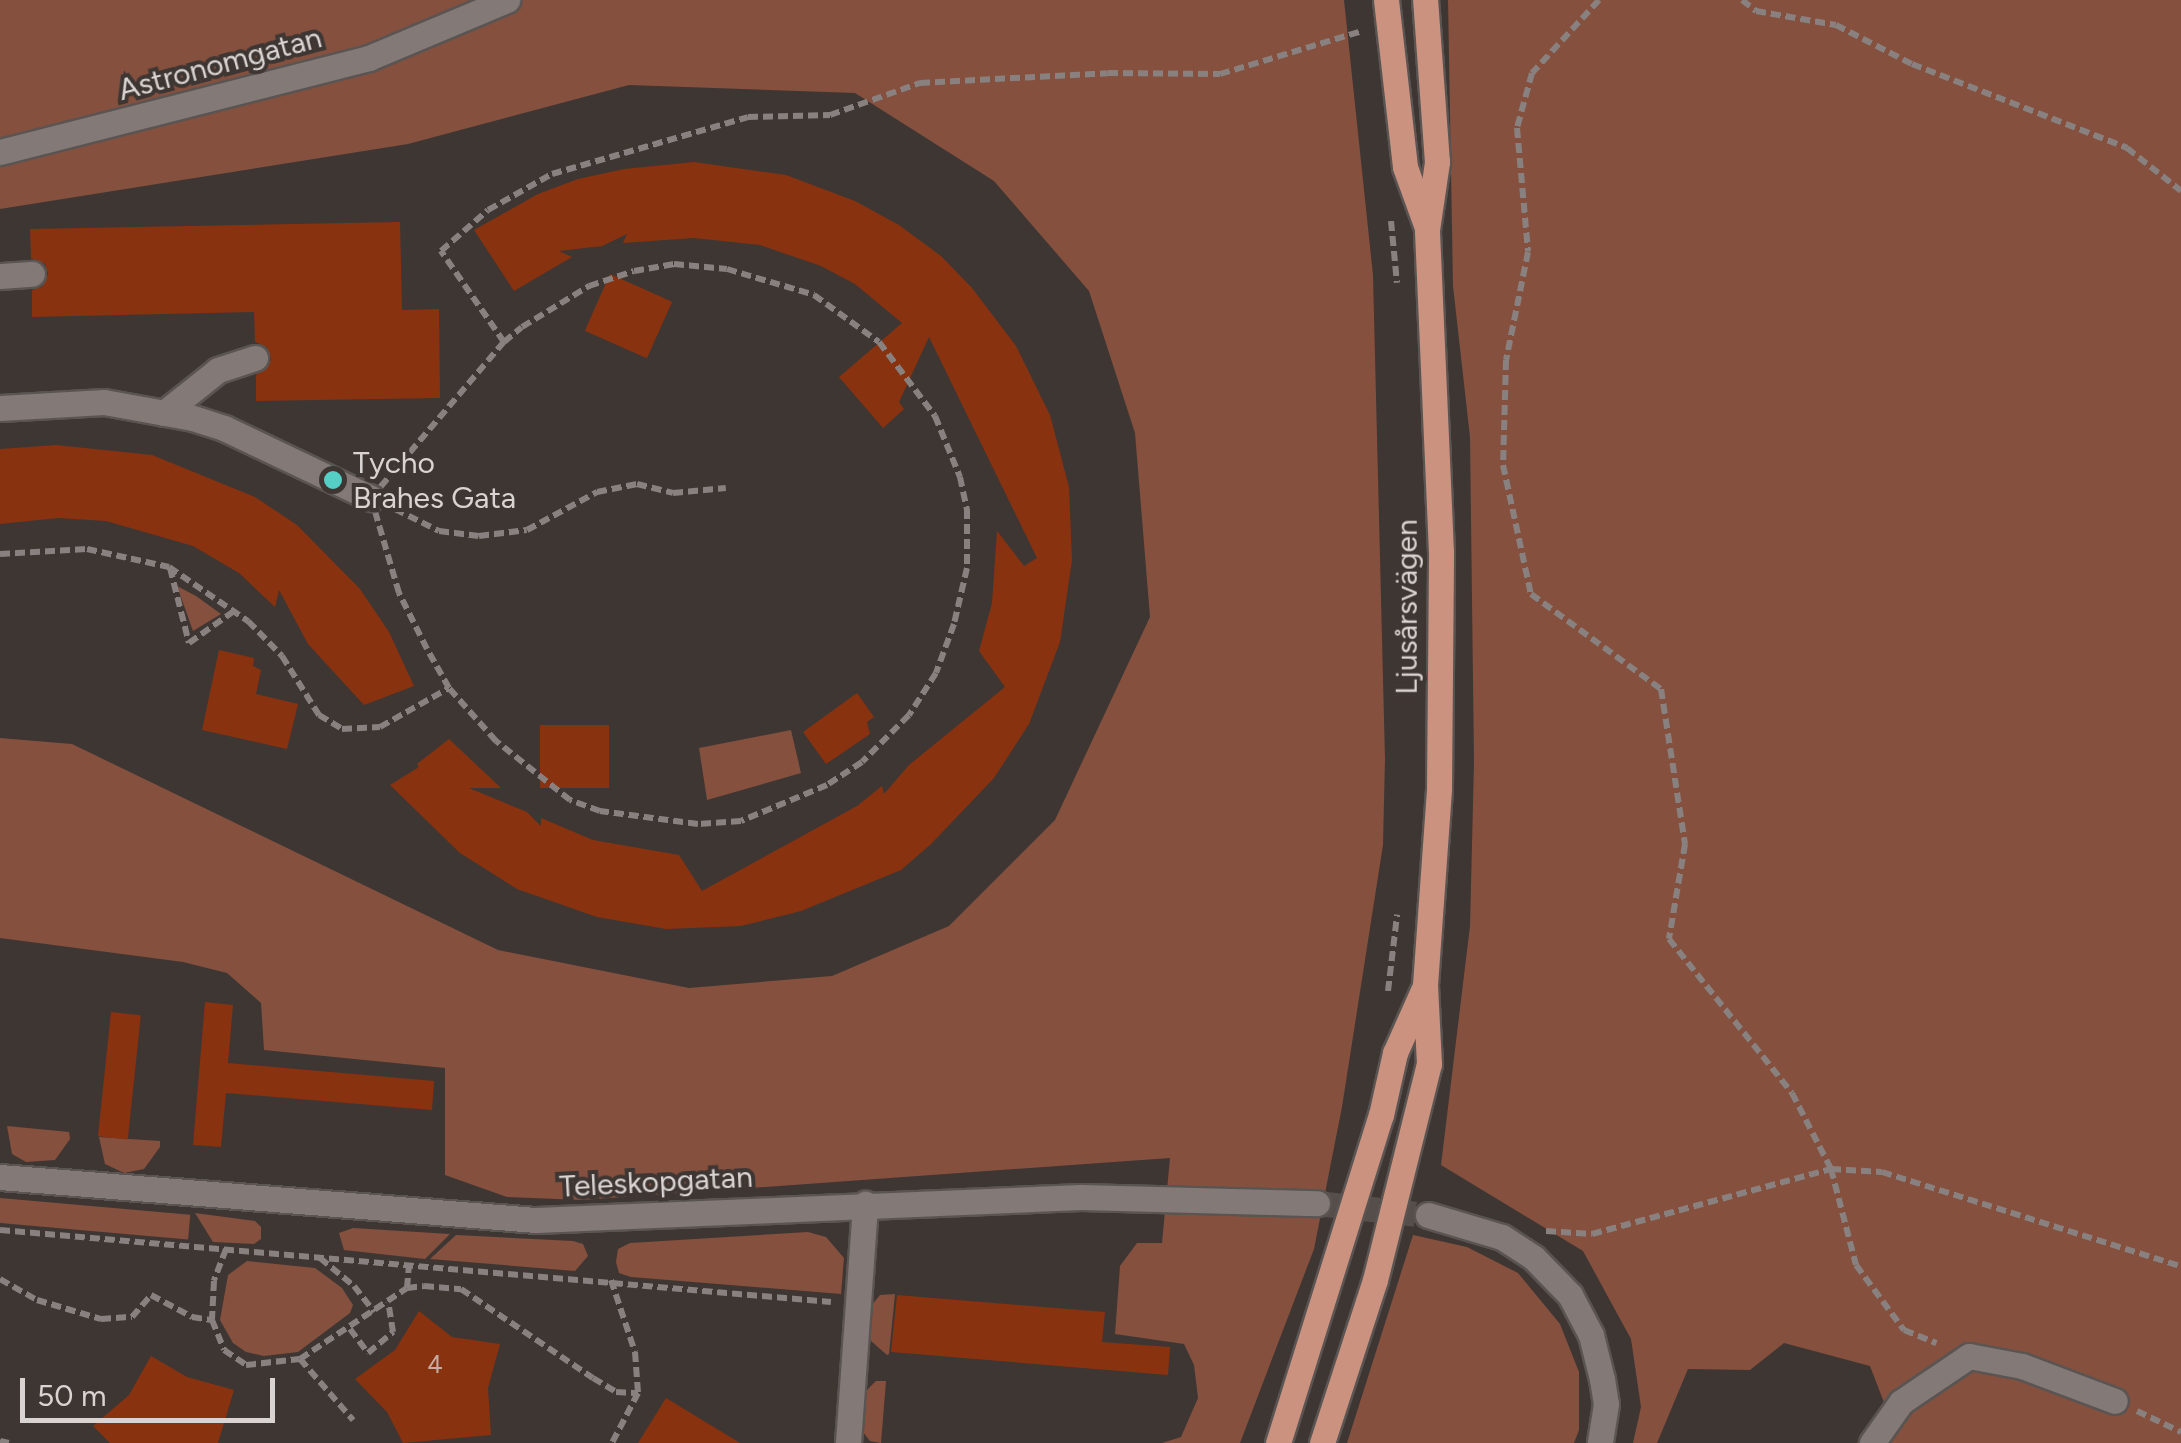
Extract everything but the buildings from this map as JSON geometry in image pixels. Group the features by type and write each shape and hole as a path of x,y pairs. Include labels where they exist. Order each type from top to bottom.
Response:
{"main road":[{"name":"Ljusårsvägen","path":"1322,1443 1375,1280 1429,1064 1425,986 1439,788 1441,552 1427,230 1437,162 1425,0"},
{"name":"Ljusårsvägen","path":"1376,7 1405,167 1427,230"},
{"name":"Ljusårsvägen","path":"1278,1443 1375,1134 1395,1052 1425,986"}],"street":[{"name":"Astronomgatan","path":"0,152 369,58 507,0"},
{"path":"0,276 32,274"},
{"path":"164,412 218,370 255,358"},
{"path":"0,408 104,402 164,412 224,428 371,498"},
{"name":"Teleskopgatan","path":"0,1177 536,1220 1080,1197 1317,1203"},
{"path":"848,1443 866,1204"},
{"path":"1428,1215 1502,1238 1534,1258 1570,1295 1591,1335 1602,1378 1606,1404 1600,1443"},
{"path":"1872,1443 1901,1402 1969,1356 2022,1366 2116,1401"}],"path":[{"path":"1600,0 1532,73 1516,128 1528,252 1506,360 1503,465 1531,594 1661,689 1685,844 1670,939 1792,1092 1831,1169 1856,1266 1904,1330 1969,1356"},
{"path":"1742,0 1756,10 1836,25 1912,64 2127,148 2181,191"},
{"path":"1370,48 1368,29 1376,7"},
{"path":"504,342 441,251 488,210 552,174 748,117 830,114 920,83 1108,73 1220,74 1368,29"},
{"path":"1390,216 1397,288"},
{"path":"674,264 726,268 814,294 878,342 935,416 960,477 967,509 967,568 936,673 909,715 862,762 827,785 741,821 698,824 647,820 570,800 496,741 448,688 399,593 371,498 504,342 589,286 634,271 674,264"},
{"path":"371,498 439,531 479,536 526,530 597,492 637,484 673,493 726,488"},
{"path":"0,554 87,548 169,567 234,611 282,656 318,715 342,729 380,727 448,688"},
{"path":"169,567 189,643 234,611"},
{"path":"1386,1000 1399,900"},
{"path":"1542,1230 1592,1234 1831,1169 1882,1172 2181,1266"},
{"path":"0,1230 860,1304"},
{"path":"226,1249 214,1281 212,1320 224,1350 246,1365 300,1360 407,1288 461,1289 616,1392 638,1393"},
{"path":"319,1257 354,1286 374,1312"},
{"path":"407,1288 409,1264"},
{"path":"0,1279 36,1300 101,1319 132,1317 151,1295 192,1317 212,1320"},
{"path":"611,1280 636,1352 638,1393 612,1443"},
{"path":"350,1329 368,1352 392,1332 388,1302"},
{"path":"300,1360 352,1420"},
{"path":"2116,1401 2181,1432"},
{"path":"0,1441 9,1443"}],"shaded area":[{"path":"0,0 1344,0 1373,275 1385,759 1383,845 1342,1107 1314,1249 1240,1443 1162,1443 1181,1437 1198,1398 1194,1365 1184,1344 1115,1334 1120,1266 1137,1243 1162,1243 1170,1158 582,1200 507,1197 445,1175 445,1068 264,1050 261,1003 227,973 183,962 0,938 0,738 72,744 498,950 689,988 832,976 949,926 1055,820 1150,617 1135,433 1089,291 994,181 855,93 629,85 408,144 0,209"},
{"path":"1448,0 2181,0 2181,1443 1857,1443 1885,1405 1870,1366 1784,1343 1750,1370 1688,1369 1657,1443 1633,1443 1641,1407 1631,1339 1583,1251 1441,1165 1470,926 1474,762 1470,437 1453,286"},
{"path":"177,586 196,596 221,614 193,631"},
{"path":"791,730 801,773 707,800 699,748"},
{"path":"7,1126 69,1132 70,1139 55,1160 26,1162 12,1154"},
{"path":"99,1137 160,1141 160,1147 144,1169 124,1173 105,1164"},
{"path":"0,1198 190,1215 188,1240 0,1223"},
{"path":"195,1213 255,1221 261,1227 261,1239 254,1244 213,1242"},
{"path":"353,1228 450,1234 425,1259 344,1250 339,1233"},
{"path":"808,1232 826,1237 844,1258 841,1294 631,1277 619,1273 616,1262 618,1249 630,1243"},
{"path":"456,1235 573,1241 583,1244 588,1256 575,1271 430,1259"},
{"path":"1413,1235 1467,1247 1518,1273 1560,1324 1579,1372 1579,1430 1574,1443 1347,1443"},
{"path":"247,1261 315,1268 342,1288 353,1305 350,1313 298,1352 264,1356 246,1352 233,1343 220,1320 228,1275"},
{"path":"895,1294 887,1355 871,1341 870,1307 880,1295"},
{"path":"876,1381 886,1381 881,1443 870,1441 859,1427 862,1395"}],"tunnel":[{"path":"1317,1203 1428,1215"}],"place":[{"name":"Tycho Brahes Gata","path":"333,480"}]}
